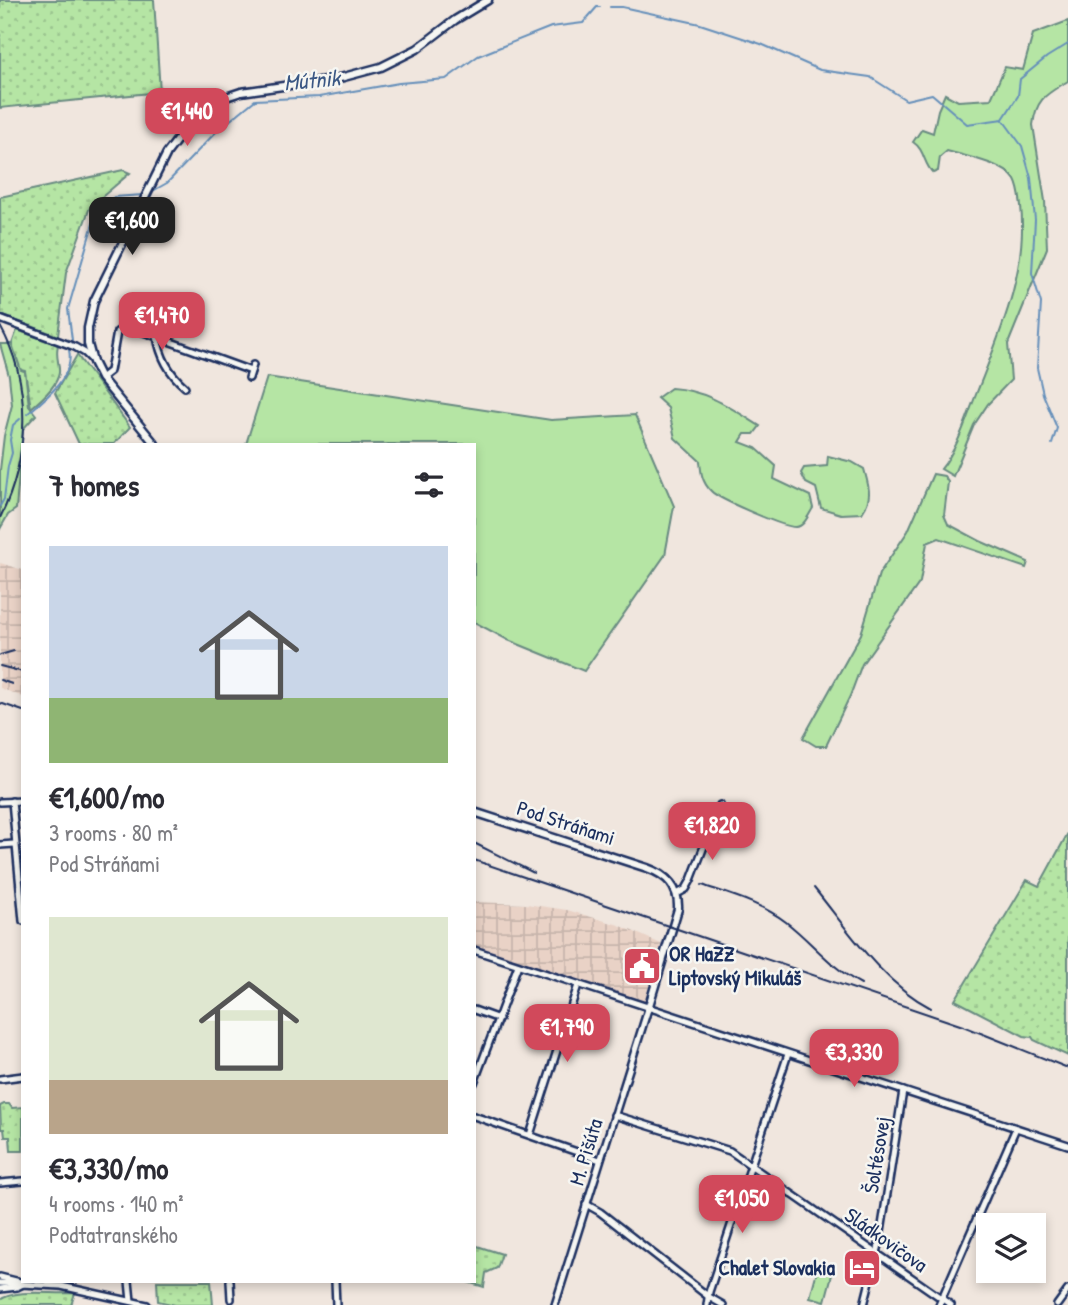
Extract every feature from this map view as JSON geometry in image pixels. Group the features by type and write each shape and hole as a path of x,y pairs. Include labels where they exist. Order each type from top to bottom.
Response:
{"street":[{"path":"93,362 88,339 89,319 94,301 169,149 200,113 220,99 236,93 371,71 411,53 455,20 488,0"},
{"path":"0,319 86,353 101,378 154,443"},
{"path":"101,378 110,371 119,330 130,327 251,372"},
{"path":"157,336 169,370 185,387"},
{"path":"75,347 88,339"},
{"path":"12,801 14,844 21,888"},
{"path":"0,802 21,801"},
{"path":"648,1009 678,909 677,894 688,886 720,805"},
{"name":"Pod Stráňami","path":"476,813 655,871 667,878 677,894"},
{"path":"0,845 14,844"},
{"path":"476,951 1068,1146"},
{"path":"476,1078 518,965"},
{"path":"530,1135 578,985"},
{"name":"M. Pišúta","path":"555,1305 648,1009"},
{"path":"476,1011 499,1018"},
{"path":"707,1305 788,1054"},
{"path":"0,1079 21,1076"},
{"name":"Šoltésovej","path":"864,1305 878,1253 903,1091"},
{"name":"Sládkovičova","path":"614,1115 720,1147 951,1305"},
{"path":"476,1117 600,1160"},
{"path":"939,1305 1016,1128"},
{"path":"0,1183 21,1181"},
{"path":"586,1204 723,1305"},
{"path":"0,1277 21,1283"},
{"path":"0,1283 61,1283 147,1305"},
{"path":"129,1283 131,1301"},
{"path":"230,1283 231,1300"},
{"path":"335,1283 336,1305"},
{"path":"0,1292 23,1284"},
{"path":"1058,1305 1068,1290"}],"shaded area":[{"path":"0,563 21,569 21,696 0,688"},
{"path":"476,902 526,904 567,910 619,925 661,944 644,1005 476,949"}],"green space":[{"path":"0,0 154,0 160,92 0,108"},
{"path":"1068,21 1068,81 1048,94 1040,103 1033,125 1045,201 1047,248 1008,344 1011,380 988,404 974,425 953,476 941,469 962,432 1010,301 1020,254 1021,206 1015,180 1003,169 947,151 940,157 938,171 933,173 913,142 922,129 933,133 945,94 958,101 991,99 1005,67 1023,70 1033,34"},
{"path":"123,170 130,173 90,207 66,273 58,336 1,315 0,197"},
{"path":"17,330 58,345 58,378 31,408 25,371 21,370 12,344"},
{"path":"0,344 12,344 21,370 25,371 29,406 36,415 23,429 16,509 8,515 0,529 0,470 4,436 12,405 9,376"},
{"path":"77,355 130,427 115,443 79,443 55,393"},
{"path":"267,377 551,420 635,415 674,506 665,555 584,671 508,640 476,623 476,443 246,443"},
{"path":"671,388 707,396 760,426 754,434 745,434 740,442 756,448 776,466 774,479 810,496 813,508 801,525 789,526 766,518 711,491 702,477 700,461 675,438 668,408 657,398"},
{"path":"828,456 852,462 864,469 869,497 862,513 841,514 821,508 816,488 806,483 801,473 804,468 827,466"},
{"path":"933,474 944,476 948,482 944,515 948,524 1028,562 1026,568 939,538 927,543 920,582 862,664 826,746 816,746 803,738 861,634 879,574 908,531"},
{"path":"1068,833 1068,1056 955,1000 1027,880 1039,886"},
{"path":"9,1104 12,1108 21,1107 21,1151 11,1151 10,1137 5,1137 4,1129 1,1129 0,1106"},
{"path":"476,1246 502,1254 497,1268 486,1273 484,1287 471,1283 476,1283"},
{"path":"818,1267 833,1271 825,1301 810,1297"},
{"path":"157,1283 211,1283 213,1305 175,1305 158,1301"},
{"path":"75,1293 71,1305 0,1305 0,1300 16,1294"}],"waterway":[{"name":"Mútnik","path":"151,192 167,183 217,131 255,100 319,97 399,83 446,79 478,56 551,27 583,23 600,7"},
{"name":"Mútnik","path":"610,7 622,7 700,24 761,44 820,70 870,77 906,100 932,94 967,124 1003,119 1018,96 1020,79 1068,44"},
{"path":"1003,120 1022,146 1031,178 1035,220 1032,273 1041,303 1037,368 1043,394 1057,428 1052,444"},
{"name":"Mútnik","path":"72,340 68,309 97,210 114,197 143,195"},
{"name":"Mútnik","path":"27,414 50,394 63,378 70,360 69,350"},
{"name":"Mútnik","path":"0,506 4,499 12,453 10,440 13,425 20,419"}],"railway":[{"path":"0,326 11,348 18,372 22,397 21,443"},
{"path":"0,518 10,495 21,447"},
{"path":"0,655 14,651"},
{"path":"0,666 21,671"},
{"path":"0,680 12,684"},
{"path":"0,703 21,710"},
{"path":"476,844 534,873"},
{"path":"476,861 963,1026 1068,1068"},
{"path":"702,885 746,900 776,915 831,963 861,984"},
{"path":"814,888 881,970 913,997 931,1008"}],"place":[{"name":"OR HaZZ Liptovský Mikuláš","path":"642,966"},
{"name":"Chalet Slovakia","path":"862,1268"}]}
